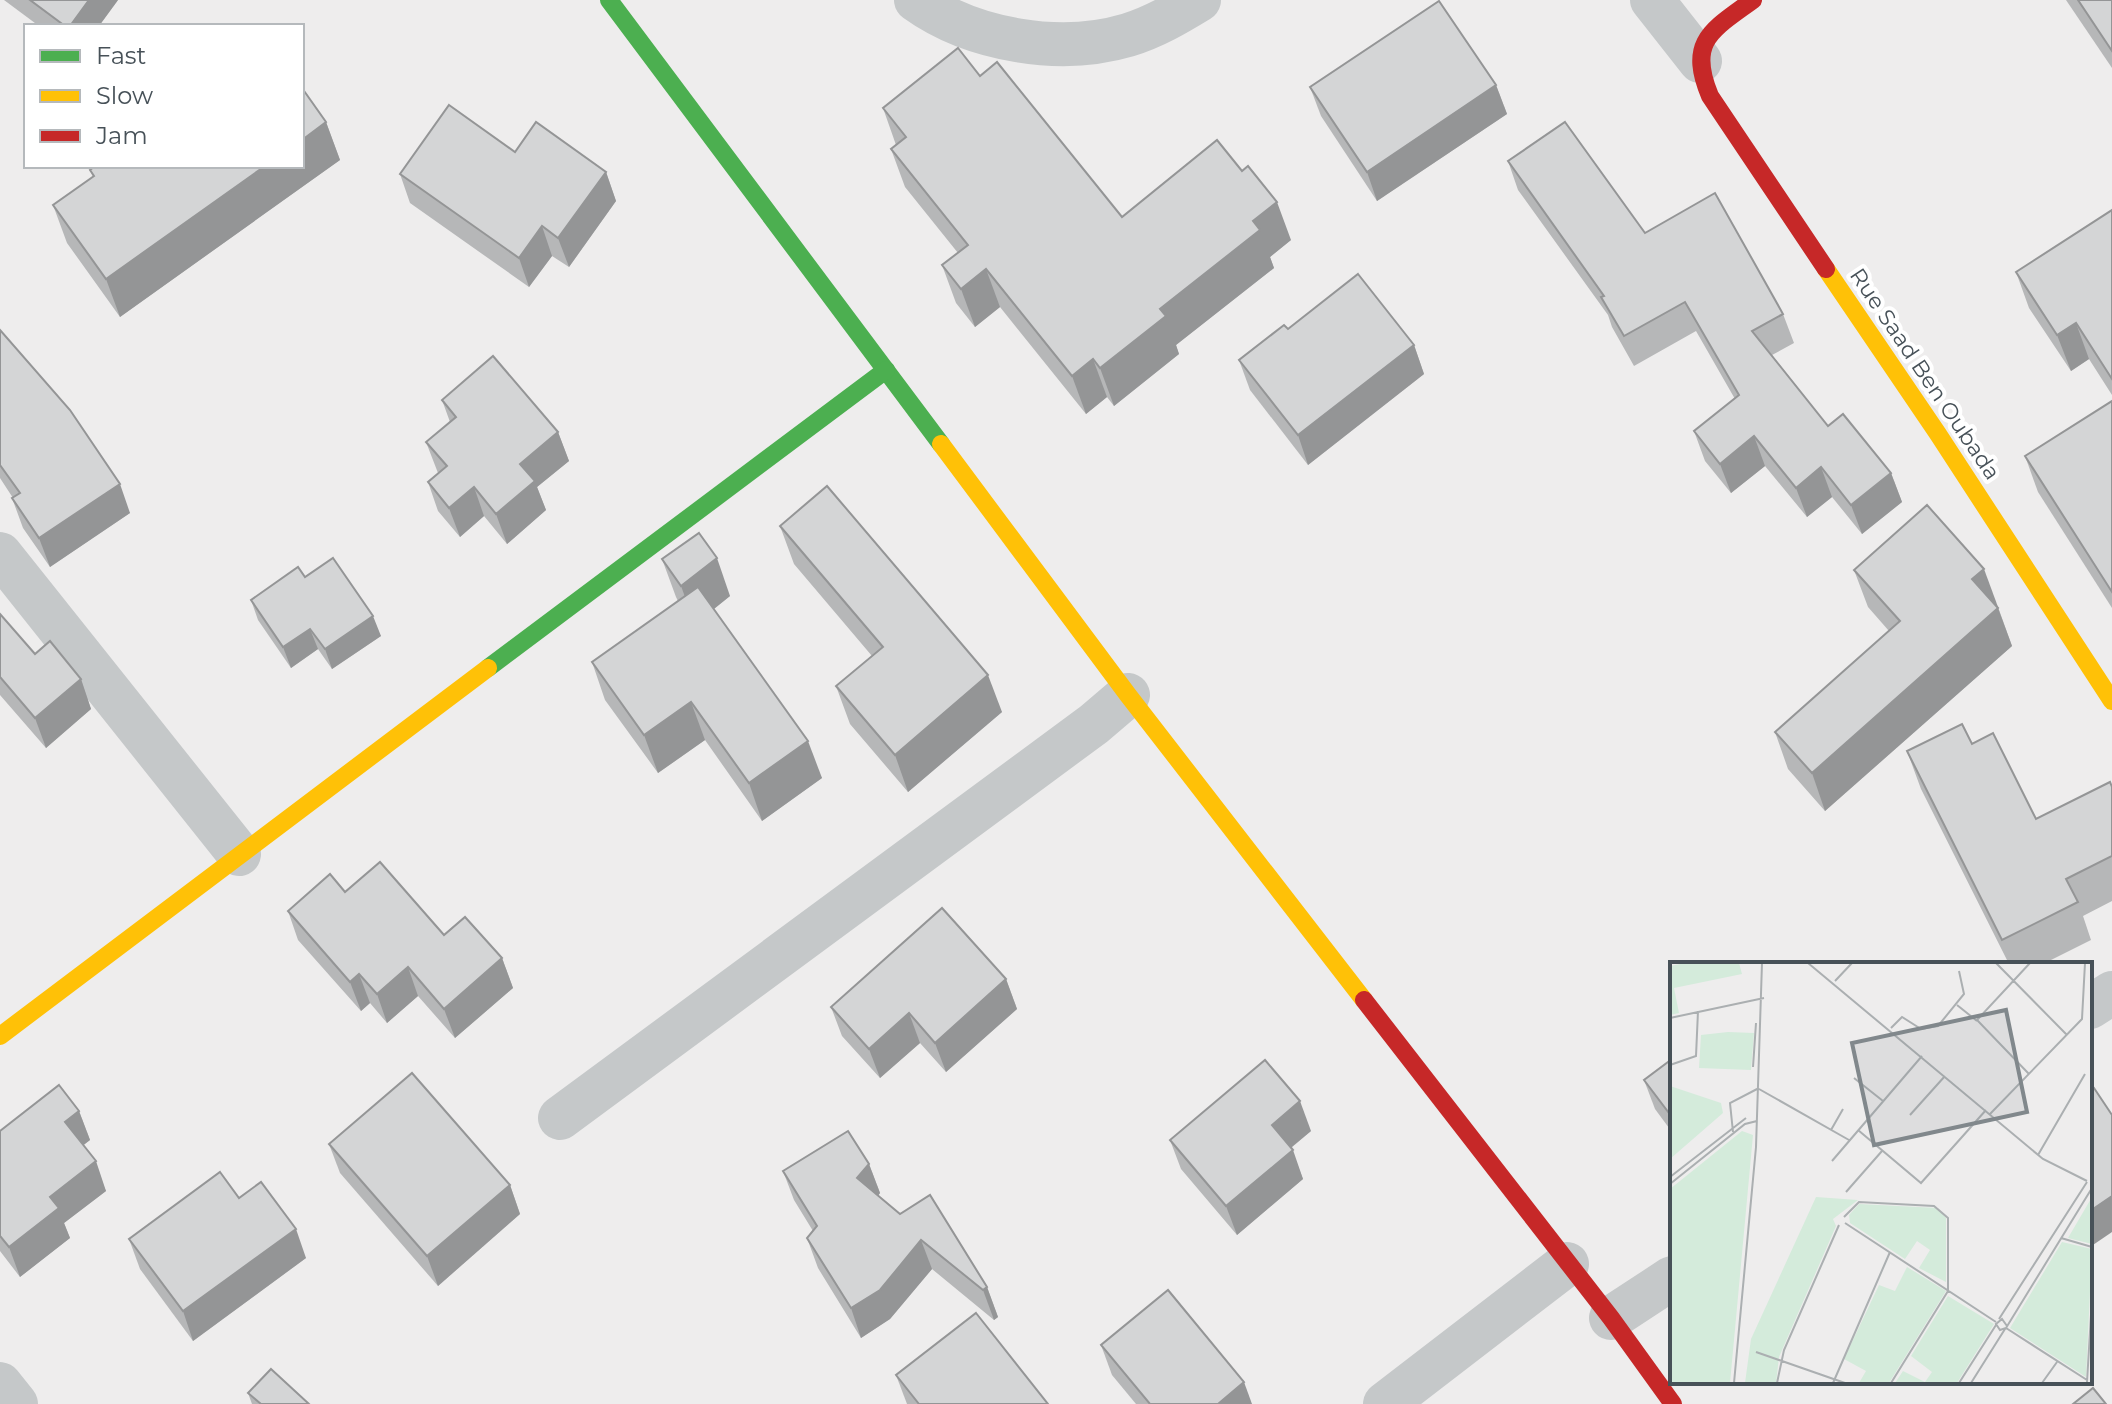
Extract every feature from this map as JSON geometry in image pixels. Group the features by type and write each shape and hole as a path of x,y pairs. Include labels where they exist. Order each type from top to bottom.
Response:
{"street":[{"path":"609,0 1128,695 1611,1318 1673,1404"},
{"path":"916,0 949,20 995,36 1046,43 1096,41 1125,36 1148,28 1199,0"},
{"path":"1652,0 1700,67"},
{"path":"1700,67 1703,44 1712,31 1753,0"},
{"name":"Rue Saad Ben Oubada","path":"1700,67 1703,82 1719,111 1938,434 2112,701"},
{"path":"0,1036 886,370"},
{"path":"0,554 239,854"},
{"path":"560,1118 1094,724 1128,695"},
{"path":"2092,1006 2112,993"},
{"path":"1385,1404 1567,1264"},
{"path":"1611,1318 1670,1279"},
{"path":"0,1384 16,1404"}],"building":[{"path":"30,0 89,0 71,24 62,24"},
{"path":"2078,0 2112,0 2112,51"},
{"path":"1439,1 1496,85 1367,172 1310,87"},
{"path":"958,48 980,76 997,62 1122,217 1217,140 1242,171 1248,166 1277,202 1253,221 1260,230 1160,309 1166,316 1100,368 1093,359 1072,376 986,269 961,289 942,265 968,245 891,149 906,137 883,108"},
{"path":"304,91 326,122 304,138"},
{"path":"449,105 515,152 536,122 606,172 558,238 542,226 519,258 400,174"},
{"path":"1565,122 1645,233 1715,193 1783,314 1752,331 1828,426 1843,414 1891,473 1851,505 1821,467 1796,488 1754,436 1720,464 1694,431 1739,395 1685,302 1624,336 1601,297 1604,296 1508,161"},
{"path":"262,168 106,279 53,205 94,176 90,170"},
{"path":"2112,210 2112,379 2076,323 2057,335 2016,272"},
{"path":"1358,274 1414,345 1298,435 1239,360 1284,325 1288,329"},
{"path":"0,330 70,410 120,484 39,538 12,498 20,493 0,465"},
{"path":"493,356 558,432 520,464 535,481 496,514 474,487 449,508 428,482 447,466 426,442 456,417 442,400"},
{"path":"2112,401 2112,592 2025,456"},
{"path":"827,486 988,675 895,755 836,686 883,647 780,526"},
{"path":"1927,505 1984,569 1972,579 1998,608 1812,773 1775,732 1900,621 1854,570"},
{"path":"699,533 717,558 681,586 662,559"},
{"path":"333,558 373,616 325,649 310,629 283,647 251,600 298,567 305,577"},
{"path":"698,587 808,741 749,783 691,702 644,735 592,662"},
{"path":"0,614 35,654 50,641 81,679 35,718 0,677"},
{"path":"1962,724 1972,744 1993,733 2036,819 2110,782 2112,787 2112,856 2066,879 2078,902 2002,940 1907,751"},
{"path":"380,862 444,935 465,917 502,958 444,1009 408,967 377,994 359,974 350,982 288,911 330,874 345,892"},
{"path":"942,908 1006,979 935,1043 909,1013 869,1049 831,1007"},
{"path":"1265,1060 1300,1101 1272,1125 1293,1150 1226,1206 1170,1140"},
{"path":"1670,1060 1670,1114 1644,1080"},
{"path":"412,1073 510,1185 427,1256 329,1144"},
{"path":"59,1085 79,1111 65,1122 96,1161 50,1197 59,1208 9,1247 0,1236 0,1131"},
{"path":"2092,1089 2112,1115 2112,1196 2092,1210"},
{"path":"848,1131 869,1164 857,1178 900,1214 930,1195 987,1287 983,1290 921,1240 880,1290 851,1308 807,1238 817,1226 783,1171"},
{"path":"220,1172 239,1198 261,1182 296,1229 183,1311 129,1239"},
{"path":"1168,1290 1244,1382 1218,1404 1150,1404 1101,1345"},
{"path":"976,1313 1048,1404 919,1404 896,1375"},
{"path":"271,1369 309,1404 261,1404 248,1393"},
{"path":"2093,1388 2106,1404 2073,1404"}],"traffic: fast":[{"path":"609,0 941,444"},
{"path":"488,668 886,370"}],"traffic: slow":[{"path":"1826,269 2112,701"},
{"path":"941,444 1128,695 1364,1000"},
{"path":"0,1036 488,668"}],"traffic: jam":[{"path":"1753,0 1715,29 1708,39 1701,62 1704,77 1710,96 1826,269"},
{"path":"1364,1000 1611,1318 1673,1404"}]}
